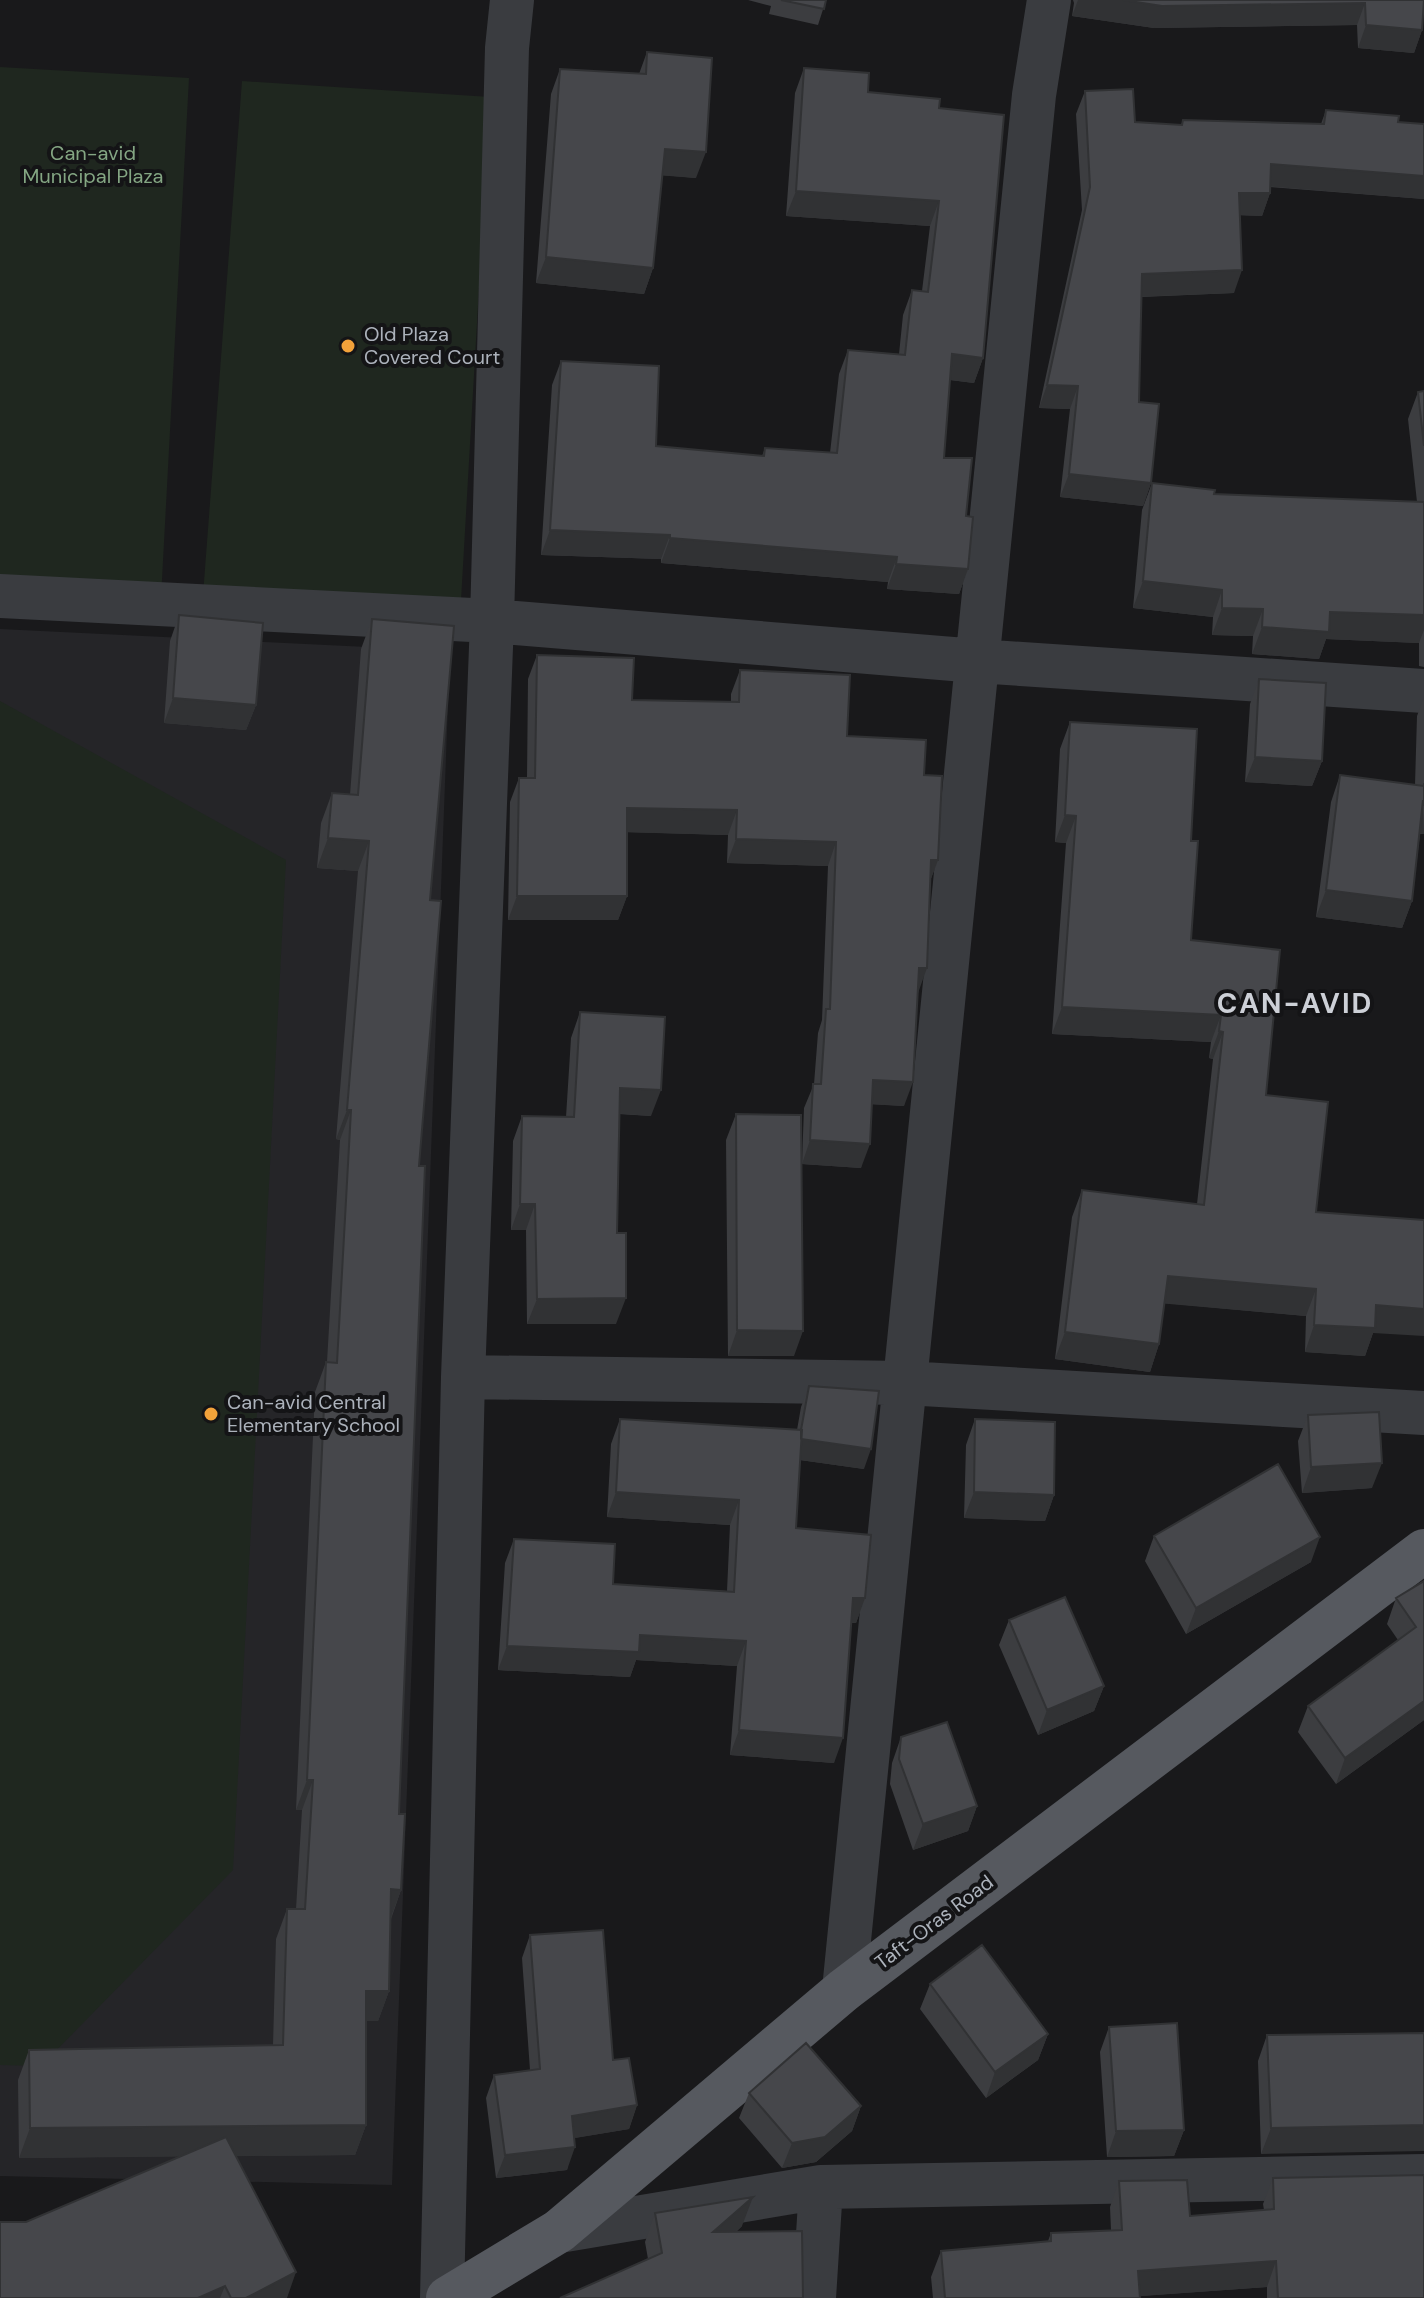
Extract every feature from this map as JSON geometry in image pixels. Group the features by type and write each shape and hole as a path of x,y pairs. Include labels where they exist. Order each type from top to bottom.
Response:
{"main road":[{"name":"Taft-Oras Road","path":"448,2298 559,2231 844,1990 1424,1551"}],"street":[{"path":"442,2298 463,1377 492,621 507,48 512,0"},
{"path":"844,1990 1034,95 1049,0"},
{"path":"0,596 492,621 977,661 1424,691"},
{"path":"463,1377 905,1383 1424,1413"},
{"path":"559,2231 821,2187 1424,2176"},
{"path":"814,2298 821,2187"}],"shaded area":[{"name":"Can-avid Central Elementary School","path":"0,629 450,651 392,2185 0,2176"}],"green space":[{"name":"Can-avid Municipal Plaza","path":"0,67 189,78 161,598 0,588"},
{"name":"Old Plaza Covered Court","path":"242,81 490,97 460,618 203,595"},
{"path":"0,701 286,860 233,1870 41,2066 0,2065"}],"building":[{"path":"781,0 826,0 824,9"},
{"path":"1123,0 1424,0 1422,30 1366,25 1365,3 1162,6"},
{"path":"647,52 712,58 706,152 665,149 653,268 546,257 560,69 646,74"},
{"path":"804,68 869,73 868,92 940,99 939,108 1004,115 983,358 952,354 944,458 972,458 966,516 973,517 968,569 896,564 897,557 670,538 670,535 550,530 561,361 659,366 656,446 764,456 765,448 837,453 848,350 905,355 912,290 928,292 939,201 796,191"},
{"path":"1133,89 1135,122 1182,125 1183,120 1324,124 1326,110 1399,116 1398,122 1424,124 1424,176 1271,164 1270,193 1239,193 1242,270 1142,274 1139,402 1159,404 1151,483 1069,474 1078,386 1047,385 1090,187 1085,91"},
{"path":"1424,391 1424,446 1418,392"},
{"path":"1152,483 1215,490 1214,494 1424,502 1424,615 1330,612 1329,632 1262,627 1263,609 1222,608 1222,590 1143,581"},
{"path":"179,615 263,623 256,705 173,698"},
{"path":"372,619 454,626 430,900 441,901 419,1166 425,1166 399,1814 405,1814 401,1890 391,1889 389,1991 366,1991 366,2125 30,2128 29,2050 283,2045 287,1909 305,1909 313,1780 307,1780 326,1362 337,1363 351,1110 347,1110 369,841 328,838 332,793 358,795"},
{"path":"537,655 634,658 632,700 739,702 740,670 850,675 847,736 926,740 924,775 942,776 938,860 931,860 927,968 919,968 913,1082 873,1080 870,1144 810,1140 813,1084 821,1084 826,1009 830,1009 836,842 736,839 737,810 627,808 627,896 517,896 519,778 535,778"},
{"path":"1259,679 1326,683 1322,761 1255,757"},
{"path":"1070,722 1197,729 1191,841 1198,841 1191,940 1280,950 1266,1095 1328,1102 1316,1212 1424,1220 1424,1309 1376,1305 1375,1328 1314,1325 1316,1289 1168,1276 1159,1344 1065,1332 1082,1190 1204,1205 1223,1032 1219,1031 1221,1015 1062,1007 1076,816 1065,815"},
{"path":"1340,775 1424,786 1412,901 1326,890"},
{"path":"580,1012 665,1017 661,1090 620,1088 617,1233 626,1233 626,1298 537,1299 535,1204 520,1204 522,1116 574,1117"},
{"path":"736,1114 801,1115 803,1331 737,1330"},
{"path":"809,1386 879,1391 871,1449 801,1439"},
{"path":"1379,1412 1382,1463 1311,1467 1308,1415"},
{"path":"620,1419 802,1430 796,1528 871,1535 865,1598 853,1598 843,1738 739,1730 746,1641 640,1635 639,1652 507,1646 514,1539 615,1544 613,1584 734,1592 739,1500 616,1492"},
{"path":"975,1419 1055,1422 1054,1495 974,1492"},
{"path":"1278,1464 1320,1537 1196,1608 1154,1536"},
{"path":"1424,1581 1424,1701 1345,1758 1308,1706 1416,1627 1396,1598"},
{"path":"1065,1597 1104,1686 1047,1710 1009,1620"},
{"path":"947,1722 977,1806 923,1824 899,1759 901,1737"},
{"path":"603,1930 613,2060 629,2058 637,2105 572,2116 575,2147 505,2155 494,2075 540,2069 530,1935"},
{"path":"982,1945 1048,2034 995,2072 930,1984"},
{"path":"1177,2023 1184,2130 1116,2131 1109,2027"},
{"path":"1424,2033 1424,2125 1271,2128 1267,2035"},
{"path":"806,2043 861,2106 825,2137 792,2143 749,2093"},
{"path":"226,2137 296,2272 246,2298 231,2298 225,2286 198,2298 0,2298 0,2222 26,2222"},
{"path":"1424,2175 1424,2298 1278,2298 1276,2261 1138,2271 1140,2298 945,2298 941,2251 1051,2241 1051,2233 1122,2230 1119,2181 1187,2180 1190,2216 1274,2209 1273,2178"},
{"path":"753,2197 713,2232 802,2231 803,2298 560,2298 662,2253 655,2213"}],"place":[{"name":"Old Plaza Covered Court","path":"348,346"},
{"name":"Can-avid Central Elementary School","path":"211,1414"}],"district":[{"name":"CAN-AVID","path":"1295,1003"}]}
